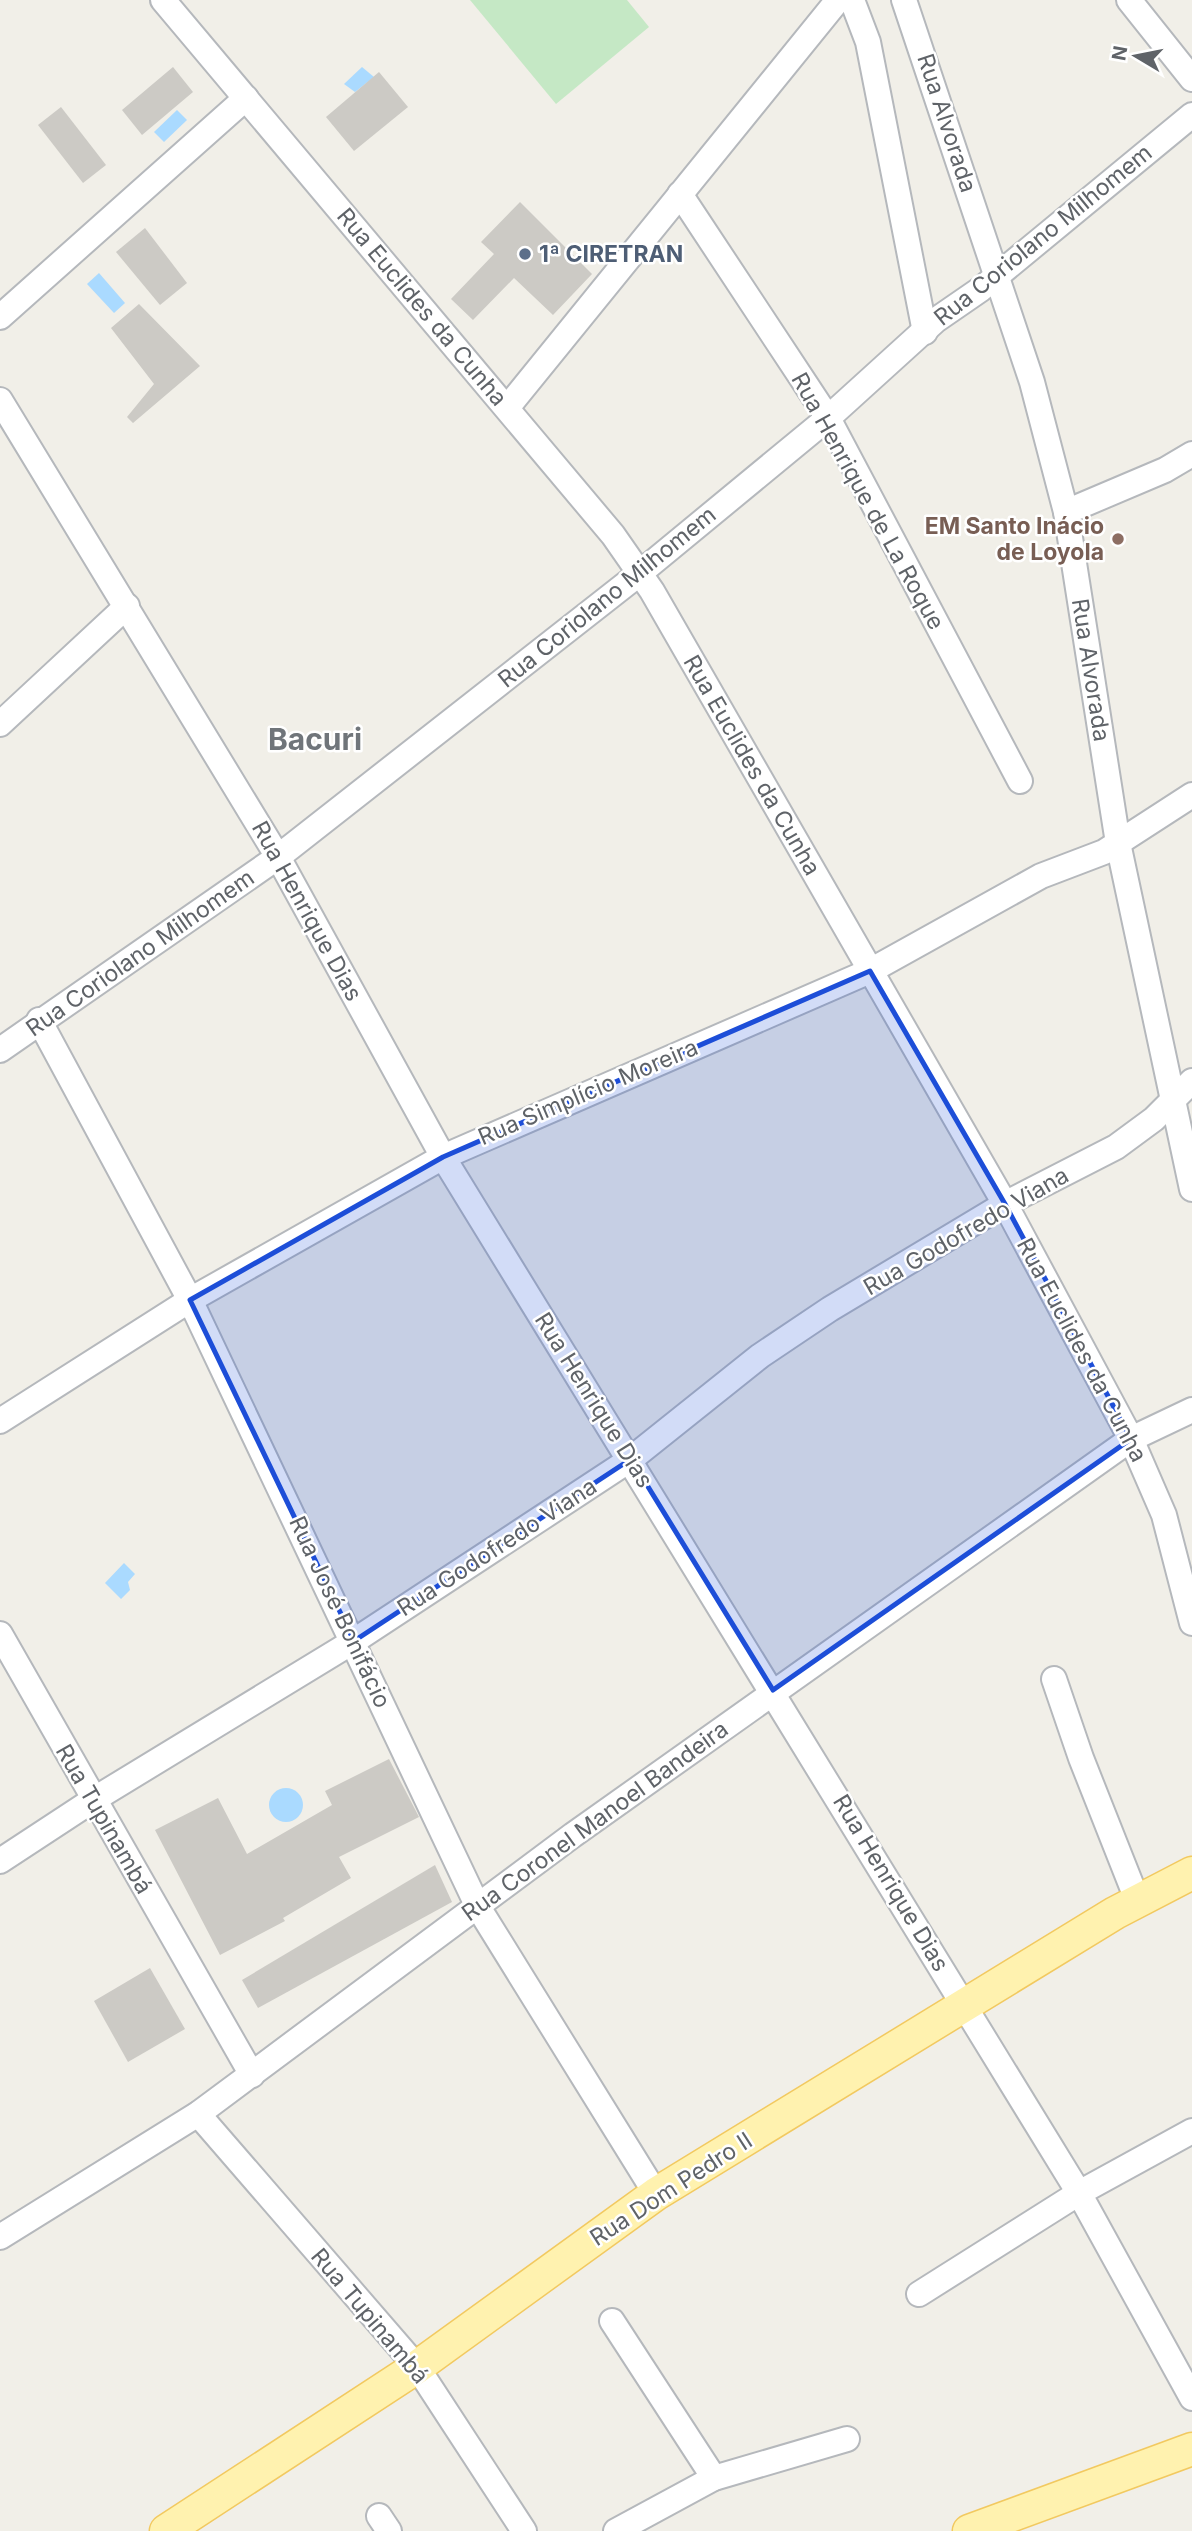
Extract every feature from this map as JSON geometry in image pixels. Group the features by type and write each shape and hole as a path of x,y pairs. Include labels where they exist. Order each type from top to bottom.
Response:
{"main road":[{"name":"Rua Dom Pedro II","path":"166,2531 417,2367 656,2194 964,2004 1192,1873"},
{"path":"969,2531 1192,2449"}],"street":[{"name":"Rua Euclides da Cunha","path":"163,0 613,535 640,573 1005,1204 1131,1438 1164,1515 1192,1623"},
{"path":"507,408 838,0"},
{"path":"852,0 868,42 930,326"},
{"name":"Rua Alvorada","path":"904,0 947,121 988,283 1031,382 1066,512 1111,847 1192,1189"},
{"path":"1129,0 1191,73"},
{"path":"0,317 246,98"},
{"name":"Rua Coriolano Milhomem","path":"0,1050 39,1020 278,857 640,573 828,418 930,326 988,283 1192,115"},
{"name":"Rua Henrique de La Roque","path":"680,194 828,418 1020,781"},
{"name":"Rua Henrique Dias","path":"0,400 278,857 443,1157 773,1690 1079,2193 1192,2398"},
{"path":"1066,512 1165,470 1192,454"},
{"path":"0,724 127,607"},
{"name":"Rua Simplício Moreira","path":"0,1421 190,1300 443,1157 870,971 1041,876 1111,847 1192,795"},
{"name":"Rua José Bonifácio","path":"39,1020 190,1300 478,1907 656,2194"},
{"name":"Rua Godofredo Viana","path":"0,1861 93,1800 354,1641 631,1459 772,1348 1005,1204 1116,1147 1154,1119 1192,1081"},
{"name":"Rua Coronel Manoel Bandeira","path":"0,2237 198,2114 773,1690 1131,1438 1184,1413"},
{"name":"Rua Tupinambá","path":"0,1634 252,2075"},
{"path":"1054,1679 1081,1758 1138,1902"},
{"name":"Rua Tupinambá","path":"198,2114 417,2367 524,2531"},
{"path":"919,2294 1079,2193 1192,2131"},
{"path":"612,2321 714,2478"},
{"path":"616,2531 714,2478 846,2439"}],"highlighted area":[{"path":"870,971 1005,1204 1131,1439 773,1690 631,1459 354,1641 190,1300 443,1157"}],"green space":[{"path":"470,0 627,0 649,27 556,104"}],"water":[{"path":"362,67 374,77 355,92 344,84"},
{"path":"177,110 187,120 164,142 154,132"},
{"path":"99,273 125,303 114,313 87,284"},
{"path":"124,1563 135,1574 128,1582 130,1590 121,1599 105,1583"},
{"path":"286,1788 298,1793 303,1805 298,1817 286,1822 274,1817 269,1805 274,1793"}],"building":[{"path":"173,67 193,92 142,135 122,110"},
{"path":"379,72 408,107 354,151 326,117"},
{"path":"61,107 106,165 83,183 38,125"},
{"path":"520,202 592,274 553,315 514,278 473,320 451,299 494,254 481,242"},
{"path":"145,228 187,283 160,305 116,252"},
{"path":"139,304 200,366 133,423 127,417 154,384 111,328"},
{"path":"389,1759 419,1817 339,1857 351,1878 283,1918 285,1921 220,1955 155,1830 218,1798 247,1854 332,1805 325,1791"},
{"path":"435,1865 452,1902 258,2008 242,1980"},
{"path":"150,1968 185,2029 128,2062 94,2001"}],"place":[{"name":"1ª CIRETRAN","path":"525,254"},
{"name":"EM Santo Inácio de Loyola","path":"1118,539"}],"district":[{"name":"Bacuri","path":"315,739"}]}
